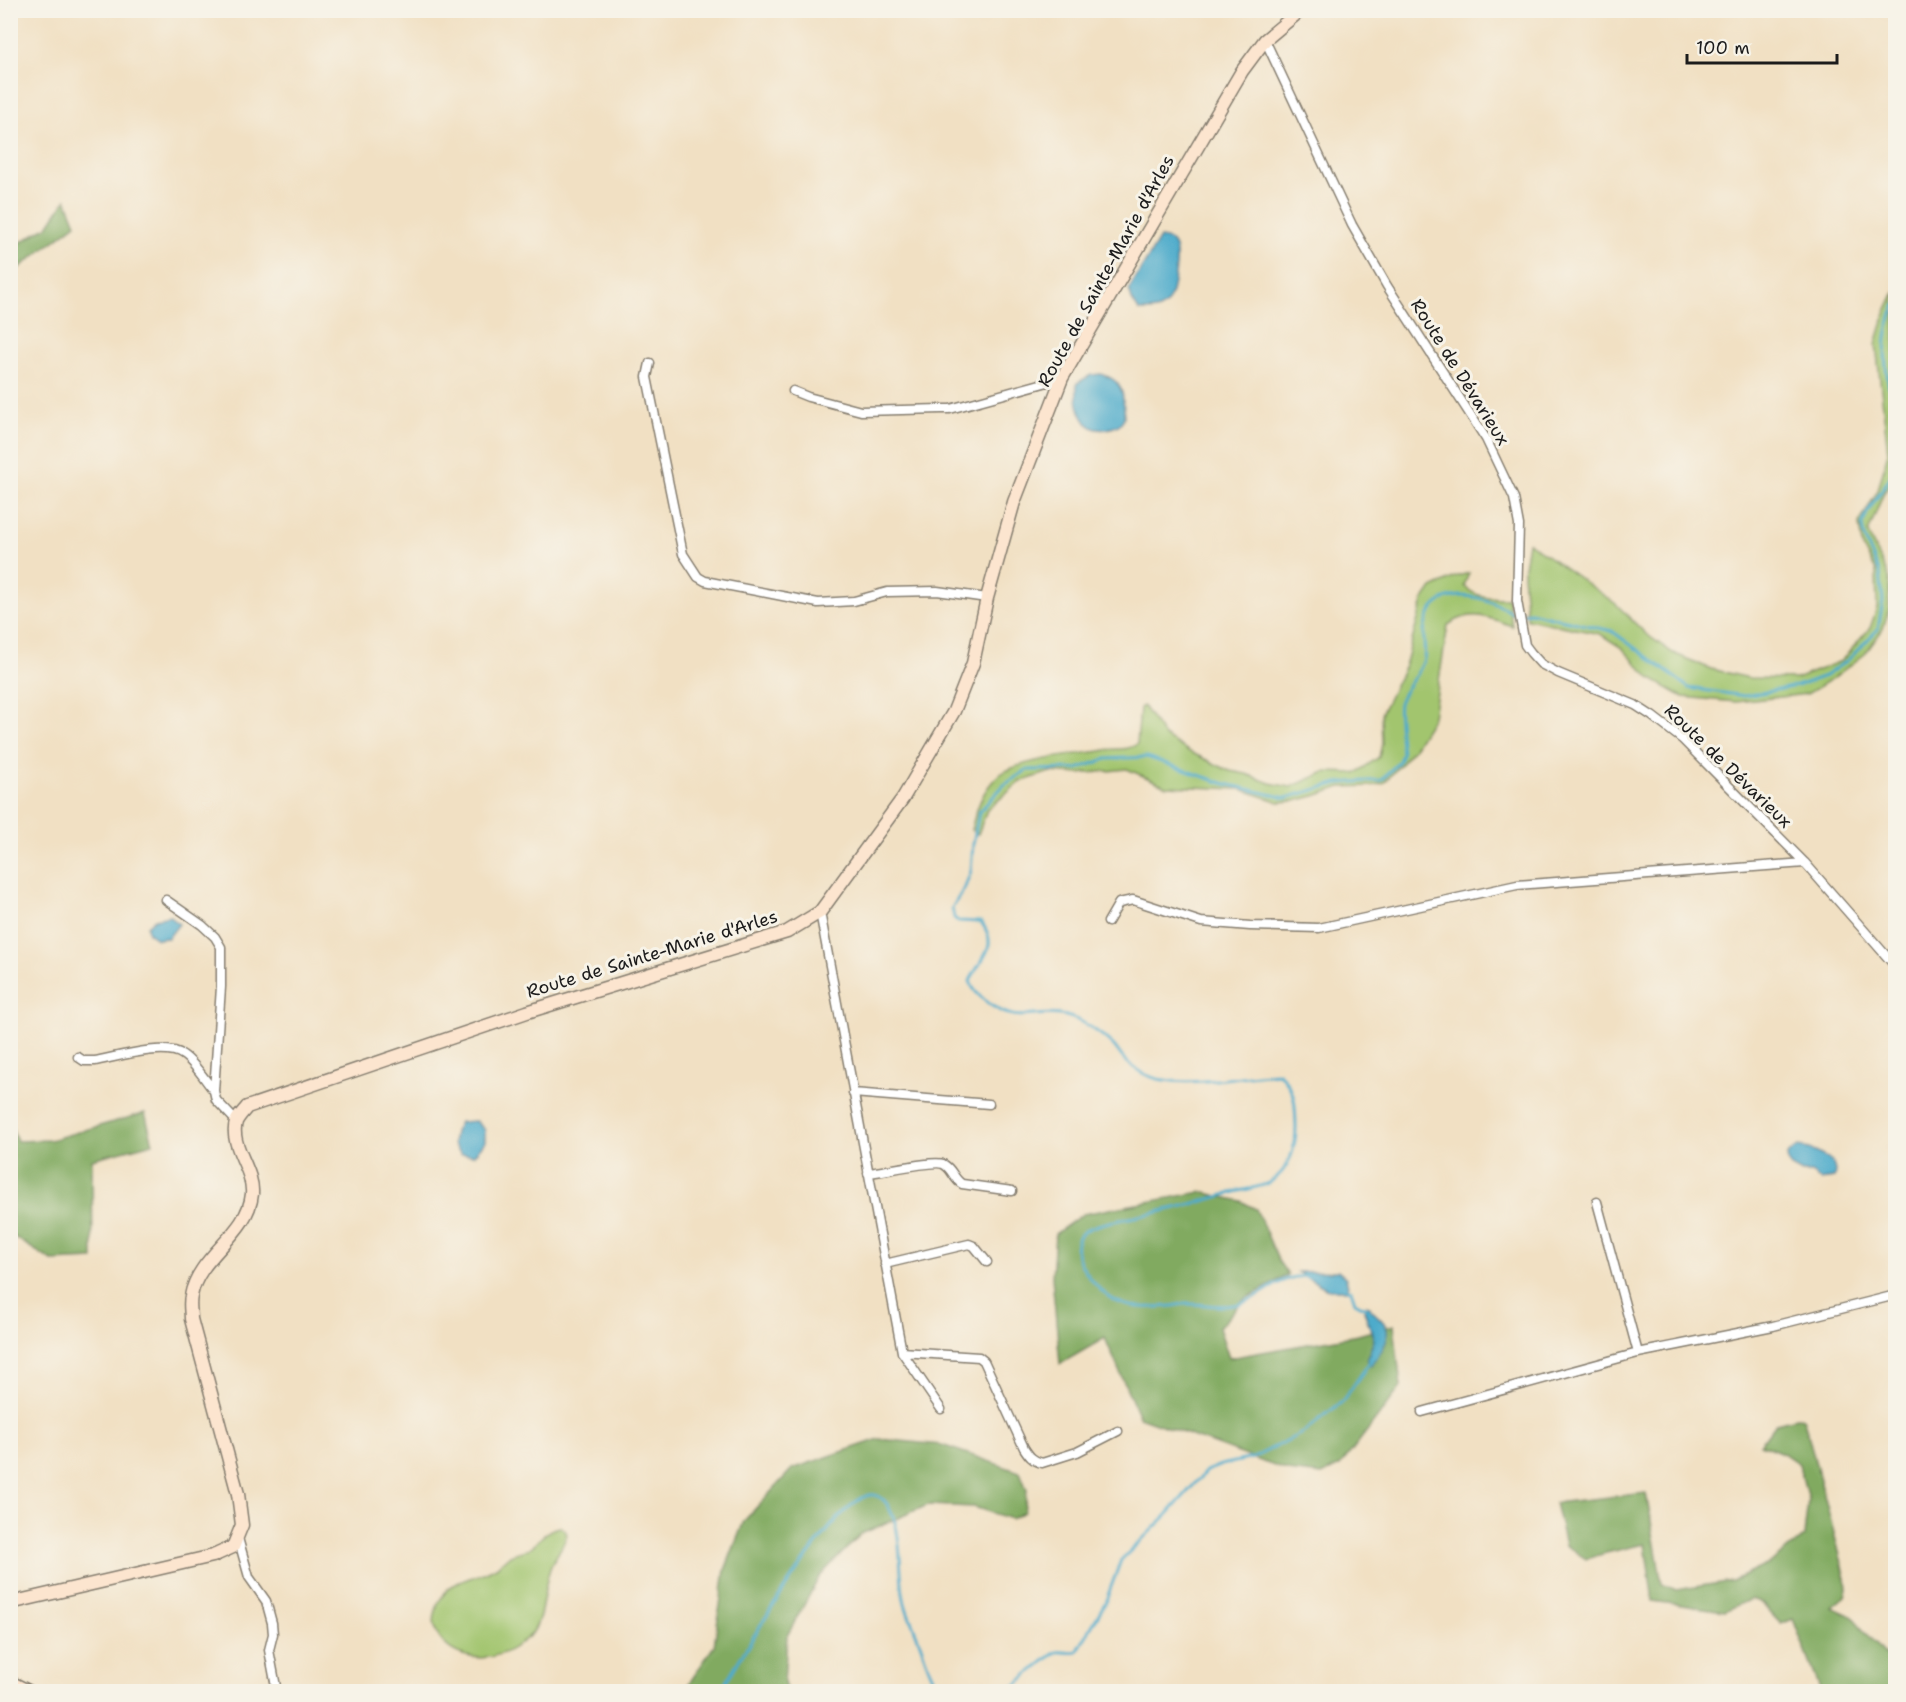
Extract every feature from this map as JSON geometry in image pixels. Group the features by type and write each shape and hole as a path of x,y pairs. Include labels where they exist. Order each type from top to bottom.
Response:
{"main road":[{"name":"Route de Sainte-Marie d'Arles","path":"236,1120 247,1107 527,1012 787,932 820,912 903,798 954,711 973,663 987,598 1014,502 1062,378 1242,71 1265,40 1301,10"},
{"path":"10,1603 213,1556 233,1547 238,1538 242,1525 238,1494 191,1319 190,1297 201,1271 248,1212 252,1193 250,1174 237,1142 236,1120"},
{"path":"10,1682 30,1692"}],"street":[{"name":"Route de Dévarieux","path":"1265,40 1352,225 1387,286 1486,439 1514,498 1519,525 1516,601 1526,645 1540,664 1635,705 1682,739 1805,863 1896,967"},
{"path":"650,363 647,377 683,554 698,577 705,581 818,603 854,601 887,592 937,591 987,598"},
{"path":"793,391 807,397 861,411 942,410 1062,378"},
{"path":"1108,922 1119,903 1133,900 1201,922 1319,928 1517,885 1805,863"},
{"path":"166,900 202,925 215,937 221,947 221,987 214,1091 216,1100 236,1120"},
{"path":"820,912 902,1352 941,1409"},
{"path":"78,1057 84,1061 95,1061 158,1050 176,1051 184,1055 214,1091"},
{"path":"853,1093 989,1104"},
{"path":"868,1173 938,1163 950,1169 956,1181 962,1184 1012,1191"},
{"path":"1597,1202 1638,1353"},
{"path":"885,1264 969,1244 974,1246 987,1262"},
{"path":"1422,1412 1638,1353 1773,1326 1896,1295"},
{"path":"902,1352 979,1357 984,1361 1024,1448 1028,1455 1037,1462 1042,1463 1077,1452 1118,1431"},
{"path":"238,1538 249,1577 266,1601 272,1623 273,1634 269,1650 278,1692"}],"green space":[{"path":"66,199 76,224 11,274 11,248 48,226"},
{"path":"1895,292 1895,479 1884,492 1868,533 1889,577 1889,609 1883,629 1865,654 1832,679 1807,694 1736,702 1683,697 1651,679 1622,648 1600,634 1527,619 1523,574 1528,542 1616,604 1646,634 1673,653 1711,669 1749,678 1796,679 1841,661 1870,628 1877,608 1876,571 1862,546 1859,524 1878,490 1888,452 1876,344 1886,311"},
{"path":"1469,573 1464,586 1469,590 1484,596 1508,598 1512,626 1480,616 1465,617 1448,625 1433,717 1412,751 1384,783 1341,787 1295,801 1279,802 1241,789 1166,786 1127,769 1079,774 1050,772 1020,782 987,810 978,834 971,830 984,794 998,776 1019,765 1134,746 1137,744 1140,708 1143,706 1164,736 1188,751 1230,771 1291,787 1325,772 1356,773 1379,757 1382,744 1381,714 1405,666 1423,601 1432,588"},
{"path":"145,1113 153,1143 92,1159 93,1259 52,1261 11,1235 11,1125 17,1141 50,1140"},
{"path":"1201,1192 1241,1201 1256,1209 1279,1262 1288,1275 1243,1300 1219,1328 1229,1358 1358,1335 1394,1325 1401,1387 1340,1466 1322,1475 1288,1471 1139,1417 1105,1338 1060,1364 1052,1277 1055,1234 1083,1214"},
{"path":"1803,1418 1808,1434 1848,1586 1845,1596 1832,1607 1852,1616 1888,1658 1895,1661 1895,1691 1821,1691 1793,1619 1781,1624 1760,1602 1751,1599 1725,1611 1653,1601 1645,1544 1586,1559 1565,1545 1555,1503 1646,1493 1662,1584 1676,1590 1732,1581 1771,1563 1804,1536 1808,1500 1799,1464 1783,1453 1760,1444 1776,1423"},
{"path":"879,1439 942,1445 1020,1472 1027,1490 1024,1512 1011,1519 974,1507 928,1505 861,1534 820,1576 787,1636 784,1683 787,1691 684,1691 714,1646 725,1570 744,1521 792,1469"},
{"path":"561,1527 567,1534 551,1566 537,1625 532,1634 501,1654 483,1658 465,1656 450,1649 440,1638 434,1624 436,1608 447,1590 456,1583 496,1567 510,1555 531,1547 548,1532"}],"water":[{"path":"1160,238 1171,241 1175,248 1174,284 1166,304 1154,310 1139,311 1132,300 1129,289"},
{"path":"1101,374 1110,377 1119,386 1124,417 1119,425 1101,430 1093,428 1082,417 1077,400 1077,383 1091,375"},
{"path":"170,916 179,924 168,938 157,939 148,933 147,926 155,919"},
{"path":"476,1121 485,1130 485,1142 474,1155 461,1154 453,1144 455,1132 460,1122"},
{"path":"1798,1147 1810,1149 1832,1161 1835,1170 1834,1178 1821,1180 1811,1173 1802,1173 1791,1167 1787,1155"},
{"path":"1338,1271 1346,1278 1349,1290 1329,1290 1298,1272"},
{"path":"1367,1305 1387,1328 1386,1340 1381,1352 1370,1366 1367,1358 1374,1340 1364,1310"}],"waterway":[{"path":"1896,305 1890,319 1885,347 1887,375 1896,417"},
{"path":"1310,1277 1290,1278 1239,1304 1146,1307 1115,1301 1106,1295 1085,1271 1076,1247 1082,1233 1093,1227 1257,1187 1277,1177 1287,1165 1295,1143 1294,1098 1289,1086 1279,1073 1192,1082 1153,1077 1133,1067 1108,1040 1091,1027 1066,1016 1055,1014 1027,1016 1008,1014 998,1010 979,995 970,981 989,946 987,931 981,922 958,921 954,918 952,908 965,887 971,871 979,812 1004,785 1027,770 1077,769 1106,759 1147,757 1222,783 1286,798 1338,783 1382,780 1399,761 1402,754 1399,703 1424,659 1425,626 1431,612 1440,602 1451,597 1478,598 1492,602 1516,615 1530,612 1612,631 1689,688 1745,696 1797,686 1825,676 1848,660 1878,629 1883,601 1880,573 1864,537 1862,526 1867,513 1896,468"},
{"path":"1348,1289 1351,1290 1355,1302 1366,1308"},
{"path":"1008,1692 1057,1652 1077,1652 1105,1603 1121,1560 1167,1515 1206,1471 1253,1458 1304,1432 1343,1401 1371,1360"},
{"path":"720,1692 768,1614 815,1546 858,1500 874,1495 885,1502 895,1522 905,1603 930,1671 941,1692"}]}
